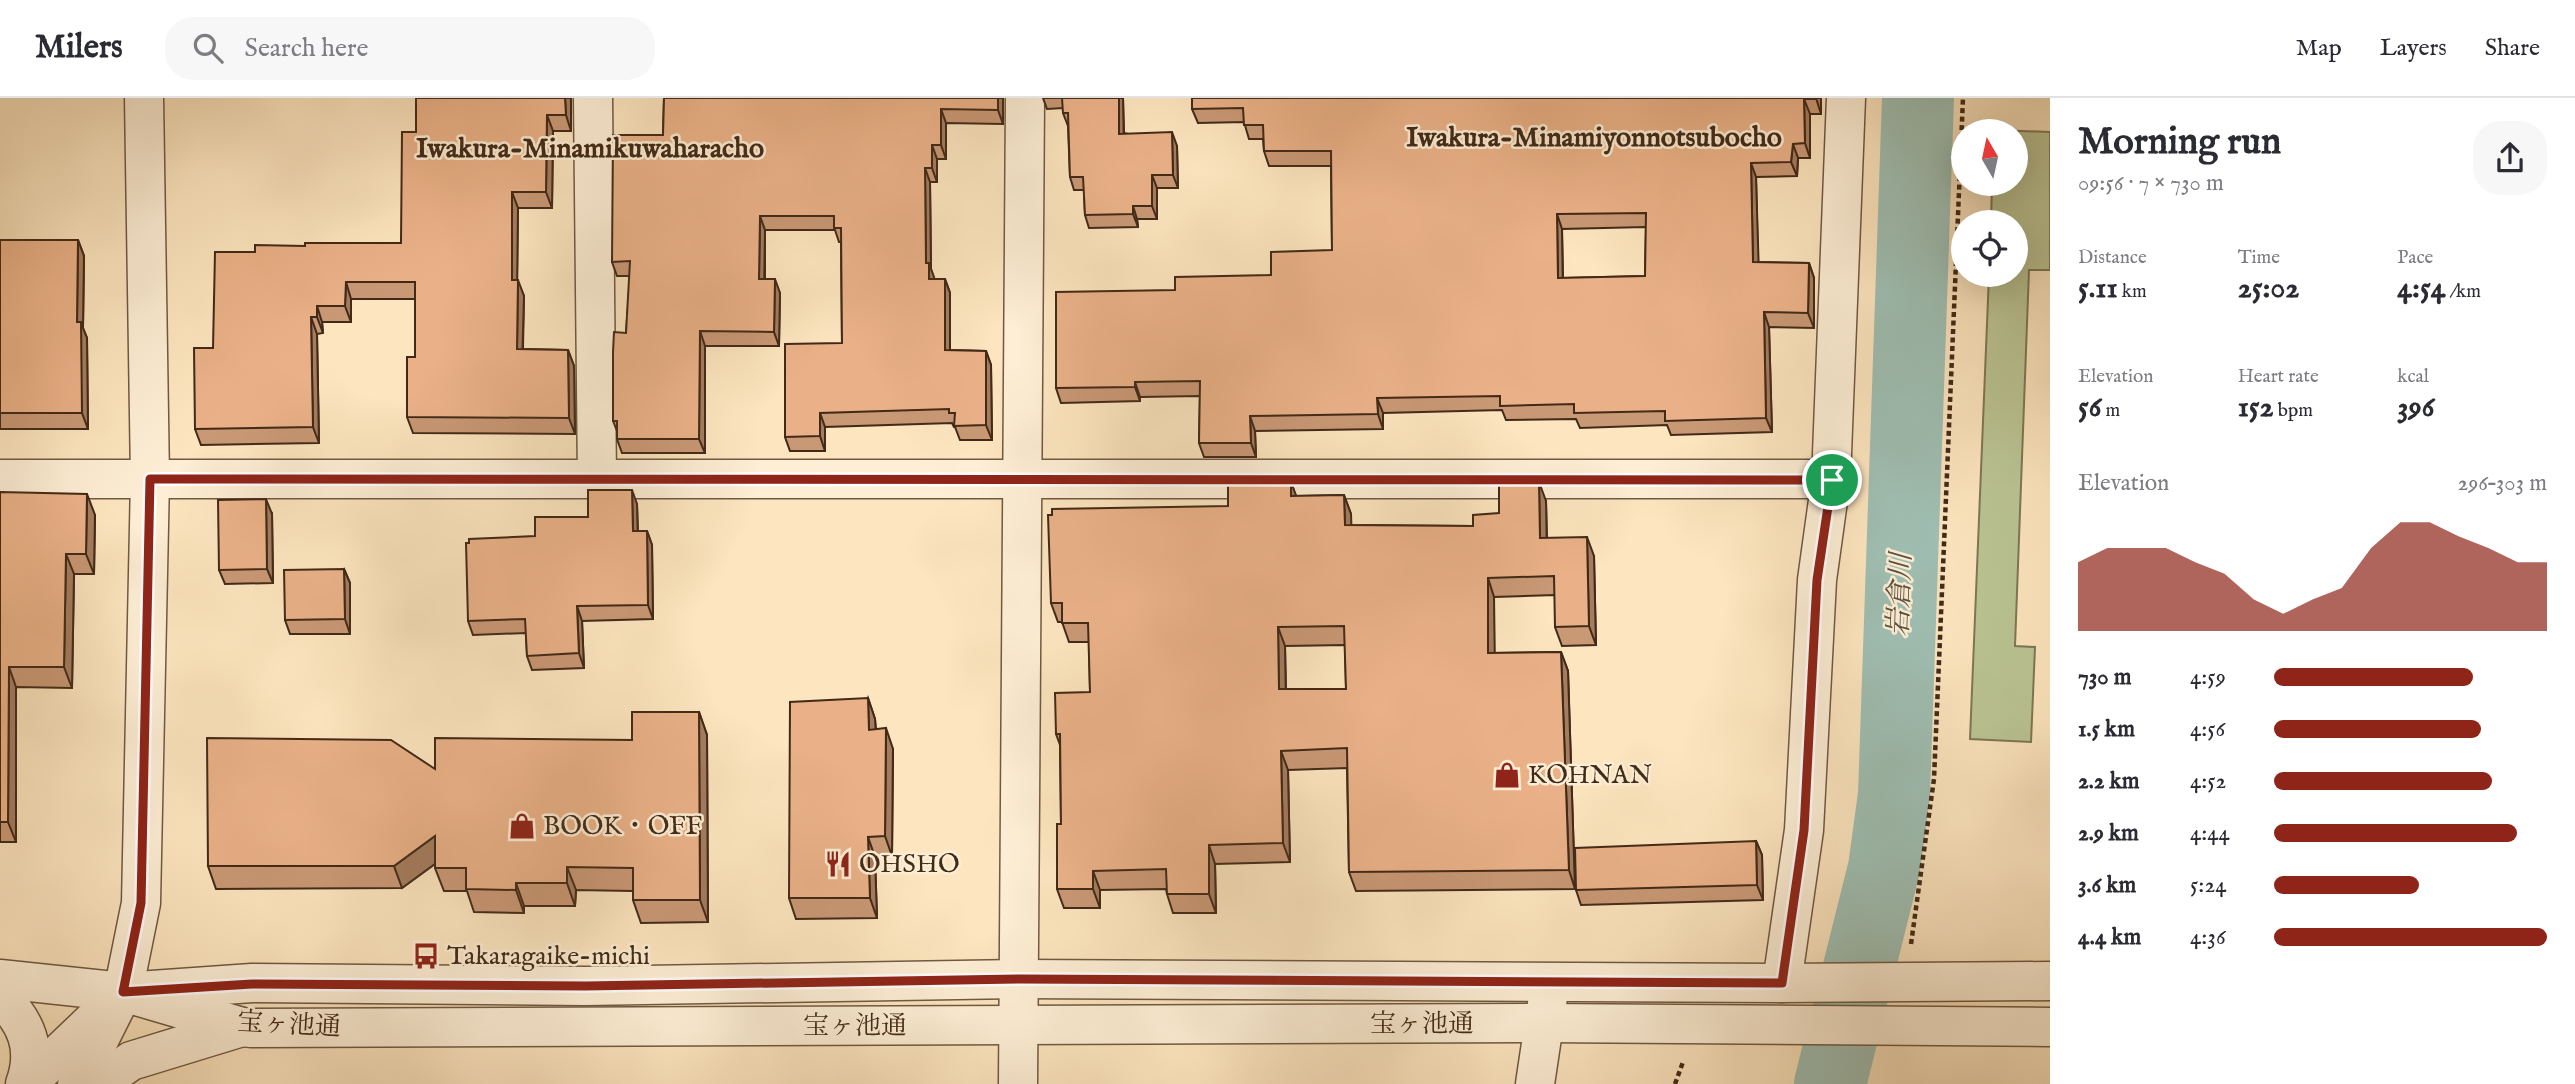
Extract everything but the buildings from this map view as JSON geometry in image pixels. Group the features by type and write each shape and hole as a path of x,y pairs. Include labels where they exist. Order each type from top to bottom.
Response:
{"street":[{"path":"77,1084 123,992 141,903 150,479 144,98"},
{"path":"593,98 597,479"},
{"path":"1018,1084 1025,98"},
{"path":"1792,983 1804,830 1817,580 1832,480 1846,98"},
{"path":"0,479 1832,480"},
{"path":"0,979 123,992"},
{"name":"宝ヶ池通","path":"123,992 252,984 585,986 1018,979 1792,983 2050,981"},
{"path":"1535,1084 1550,981"},
{"path":"26,1084 123,992"},
{"name":"宝ヶ池通","path":"123,992 242,1027 1544,1023 2050,1027"},
{"path":"0,996 21,1019 30,1044 30,1071 26,1084"},
{"path":"98,1084 131,1061 242,1027"}],"path":[{"path":"1905,983 1923,873 1934,779 1963,98"}],"green space":[{"path":"2028,131 2050,132 2050,270 2029,270 2015,646 2035,647 2031,742 1970,739 1989,287 2028,287 2028,210 1991,210 1992,196 2028,196"}],"waterway":[{"name":"岩倉川","path":"1830,1084 1884,868 1894,795 1918,98"}],"place":[{"name":"KOHNAN","path":"1507,775"},
{"name":"BOOK・OFF","path":"522,826"},
{"name":"OHSHO","path":"838,864"},
{"name":"Takaragaike-michi","path":"426,956"}],"district":[{"name":"Iwakura-Minamiyonnotsubocho","path":"1594,138"},
{"name":"Iwakura-Minamikuwaharacho","path":"590,149"}],"route":[{"path":"150,479 1832,480 1817,580 1804,830 1782,983 1018,979 585,986 252,984 123,992 141,903 150,479"}]}
